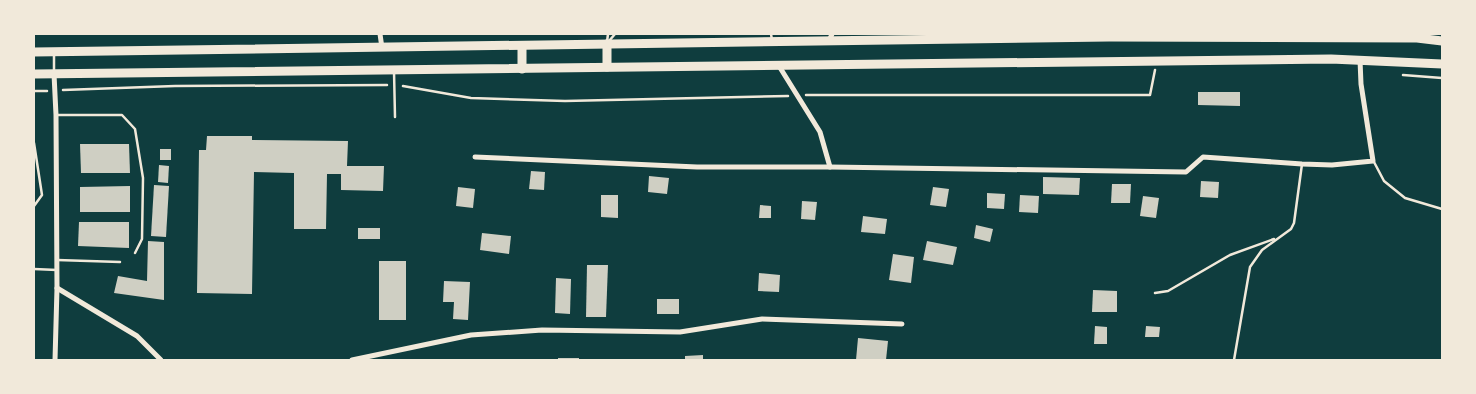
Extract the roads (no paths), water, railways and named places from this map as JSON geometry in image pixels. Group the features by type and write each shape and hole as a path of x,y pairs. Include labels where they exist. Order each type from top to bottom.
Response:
{"main road":[{"path":"34,52 522,46 830,37 1109,35 1414,36 1442,41"},
{"path":"607,44 607,67"},
{"path":"522,46 522,68"},
{"path":"34,74 1331,58 1442,64"}],"street":[{"path":"380,34 382,48"},
{"path":"475,157 697,167 1186,172 1203,157 1332,165 1373,161 1361,84 1360,60"},
{"path":"779,65 820,132 830,167"},
{"path":"54,74 56,115 56,260"},
{"path":"55,358 57,271"},
{"path":"57,288 136,336 161,360"},
{"path":"352,360 471,335 542,330 680,332 762,319 902,324"}],"lane":[{"path":"607,44 608,34"},
{"path":"607,44 615,34"},
{"path":"54,52 54,74"},
{"path":"394,70 395,117"},
{"path":"56,115 122,115 135,129 143,178 142,239 135,253"},
{"path":"34,143 42,195 34,206"},
{"path":"1373,161 1384,181 1405,198 1442,209"},
{"path":"1155,293 1168,291 1230,255 1277,237 1291,229 1294,222 1302,164"},
{"path":"1234,360 1250,267 1262,250 1277,237"},
{"path":"34,269 57,271 56,260 120,262"}]}
